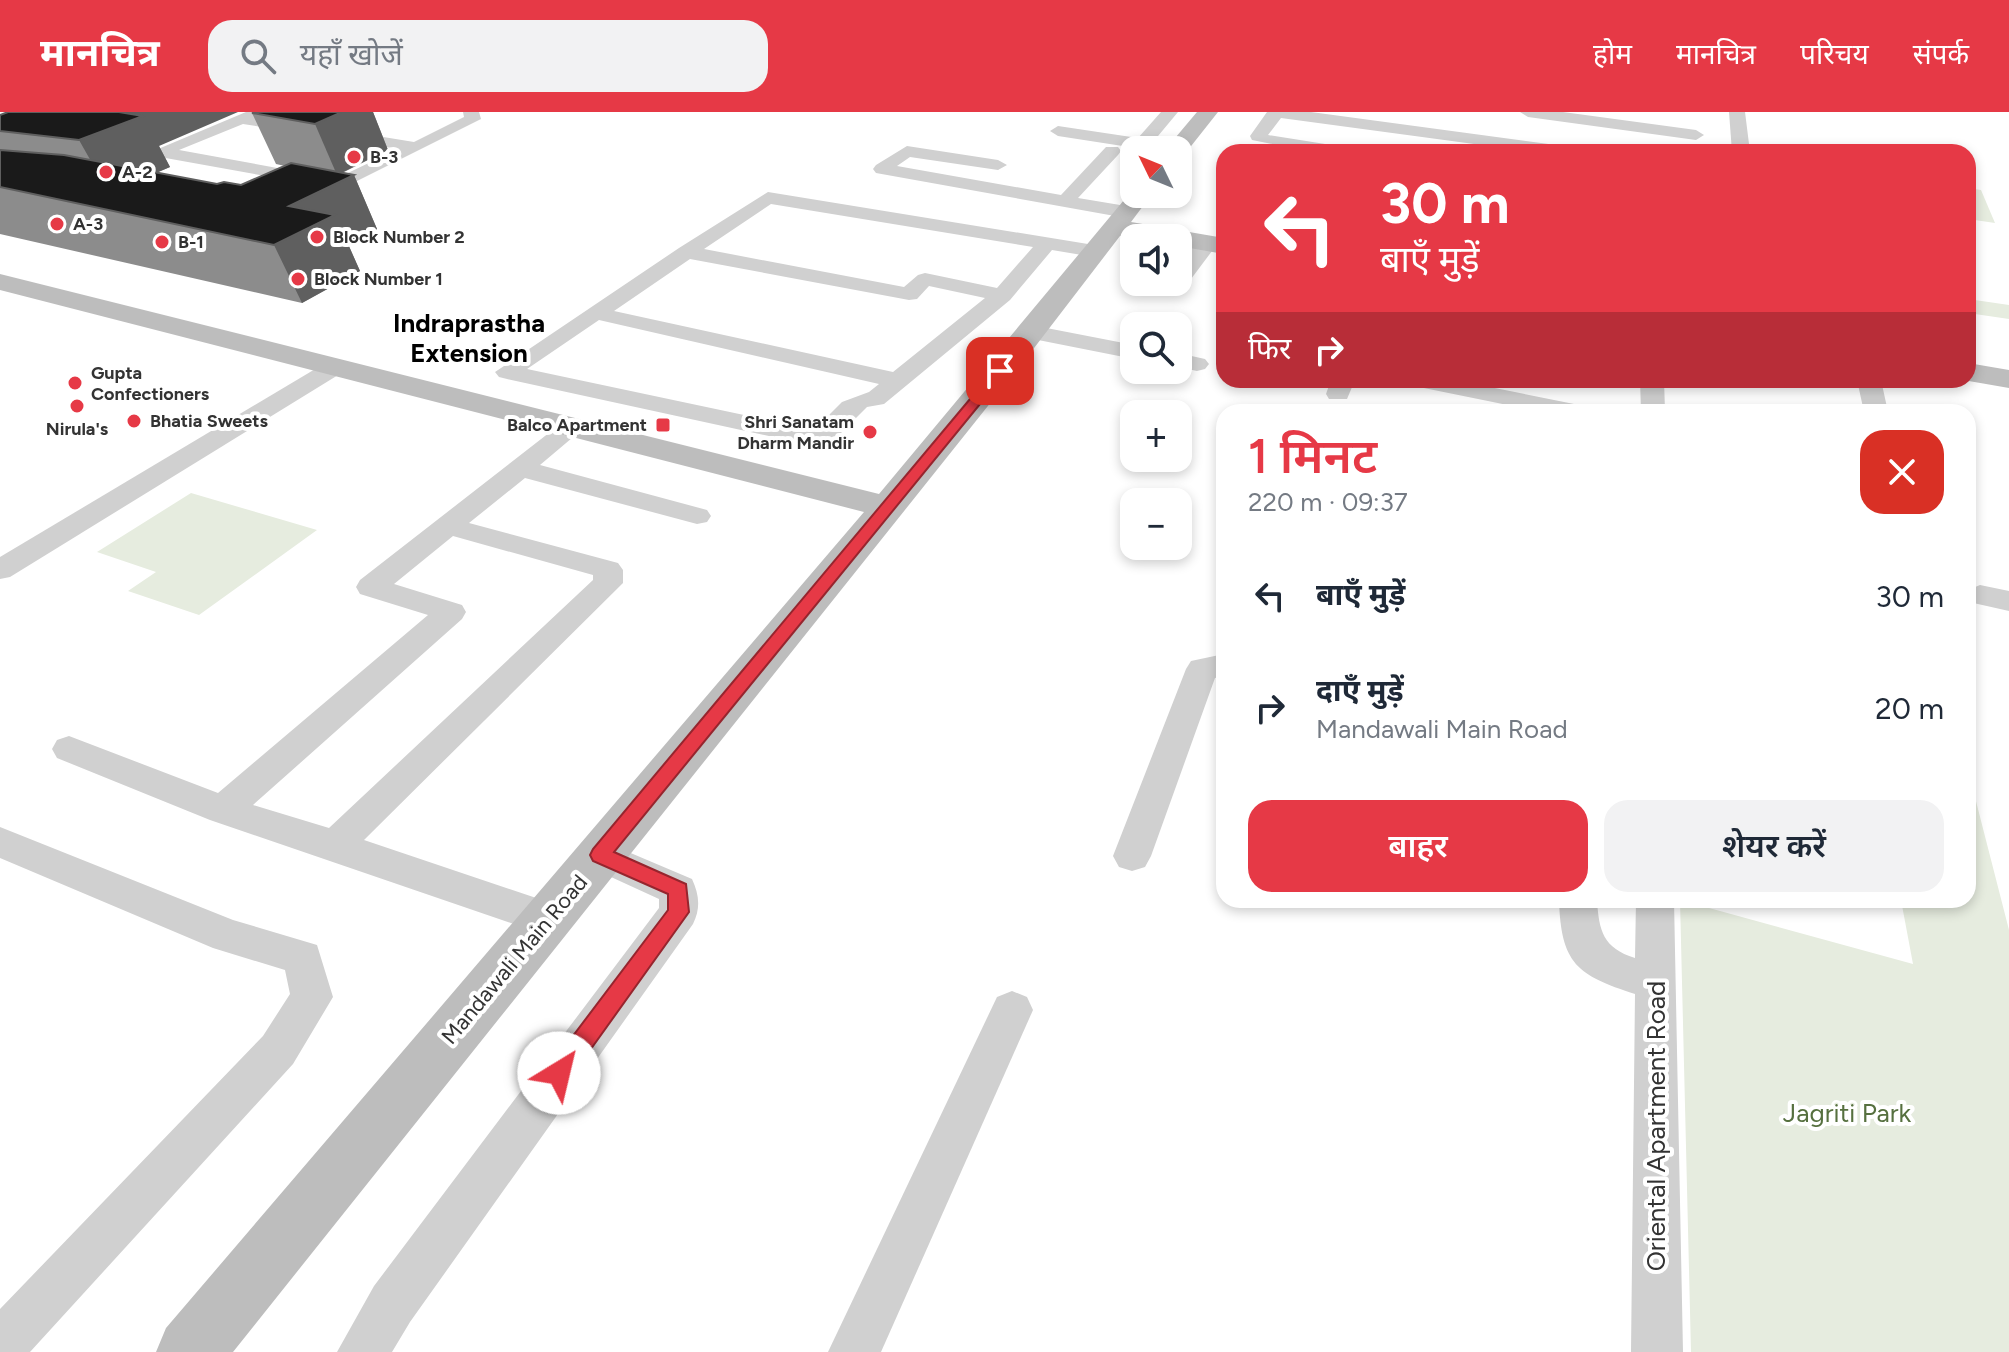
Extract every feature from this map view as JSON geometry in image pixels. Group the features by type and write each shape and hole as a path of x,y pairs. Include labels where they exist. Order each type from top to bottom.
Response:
{"street":[{"path":"260,112 160,152 339,184"},
{"path":"299,204 473,119 471,112"},
{"path":"1058,131 1142,144 1170,112"},
{"path":"1188,136 1208,112"},
{"path":"1294,144 1258,136 1276,112 1512,144"},
{"path":"1528,112 1697,143 1691,112"},
{"path":"1737,112 1740,144"},
{"path":"240,119 416,147"},
{"path":"998,165 907,151 882,169 1126,211 1216,244 1192,267"},
{"path":"1065,201 1112,151"},
{"path":"1047,244 1002,295 875,399 854,402 819,439 507,372 768,198 1094,251"},
{"name":"Mandawali Main Road","path":"190,1352 1031,332 1126,211"},
{"path":"686,252 909,294 925,279 1002,295"},
{"path":"0,282 887,507"},
{"path":"595,313 895,380"},
{"path":"1031,332 1120,349"},
{"path":"0,570 335,367"},
{"path":"1976,373 2009,379"},
{"path":"1463,388 1540,404"},
{"path":"223,810 451,612 371,587 572,427"},
{"path":"520,468 697,516"},
{"path":"335,845 608,583 608,570 448,526"},
{"path":"1132,856 1202,669 1216,666"},
{"path":"69,749 223,810 546,918"},
{"path":"0,842 227,936 303,958 312,997 278,1050 0,1346"},
{"path":"363,1352 392,1304 679,912 678,890 600,855"},
{"path":"1578,908 1578,928 1585,951 1598,963 1655,983"},
{"name":"Oriental Apartment Road","path":"1655,908 1657,1352"},
{"path":"854,1352 1012,1010"}],"green space":[{"path":"1976,189 1981,190 1995,223 1976,220"},
{"path":"1976,300 2009,305 2009,319 1976,314"},
{"path":"191,493 317,530 199,615 128,591 156,572 97,552"},
{"name":"Jagriti Park","path":"1976,801 2009,930 2009,1352 1691,1352 1680,908 1709,908 1913,964 1902,908 1976,908"}],"building":[{"path":"8,112 119,112 143,116 79,140 0,131 0,115"},
{"path":"342,112 315,124 252,113"},
{"path":"0,150 64,155 217,184 241,185 291,163 354,175 289,206 335,215 274,245 0,187"}],"place":[{"name":"B-3","path":"354,157"},
{"name":"A-2","path":"106,172"},
{"name":"A-3","path":"57,224"},
{"name":"Block Number 2","path":"317,237"},
{"name":"B-1","path":"162,242"},
{"name":"Block Number 1","path":"298,279"},
{"name":"Gupta Confectioners","path":"75,383"},
{"name":"Nirula's","path":"77,406"},
{"name":"Bhatia Sweets","path":"134,421"},
{"name":"Balco Apartment","path":"663,425"},
{"name":"Shri Sanatam Dharm Mandir","path":"870,432"}],"district":[{"name":"Indraprastha Extension","path":"469,338"}],"route":[{"path":"559,1073 679,912 678,890 600,855 1000,371"}]}
